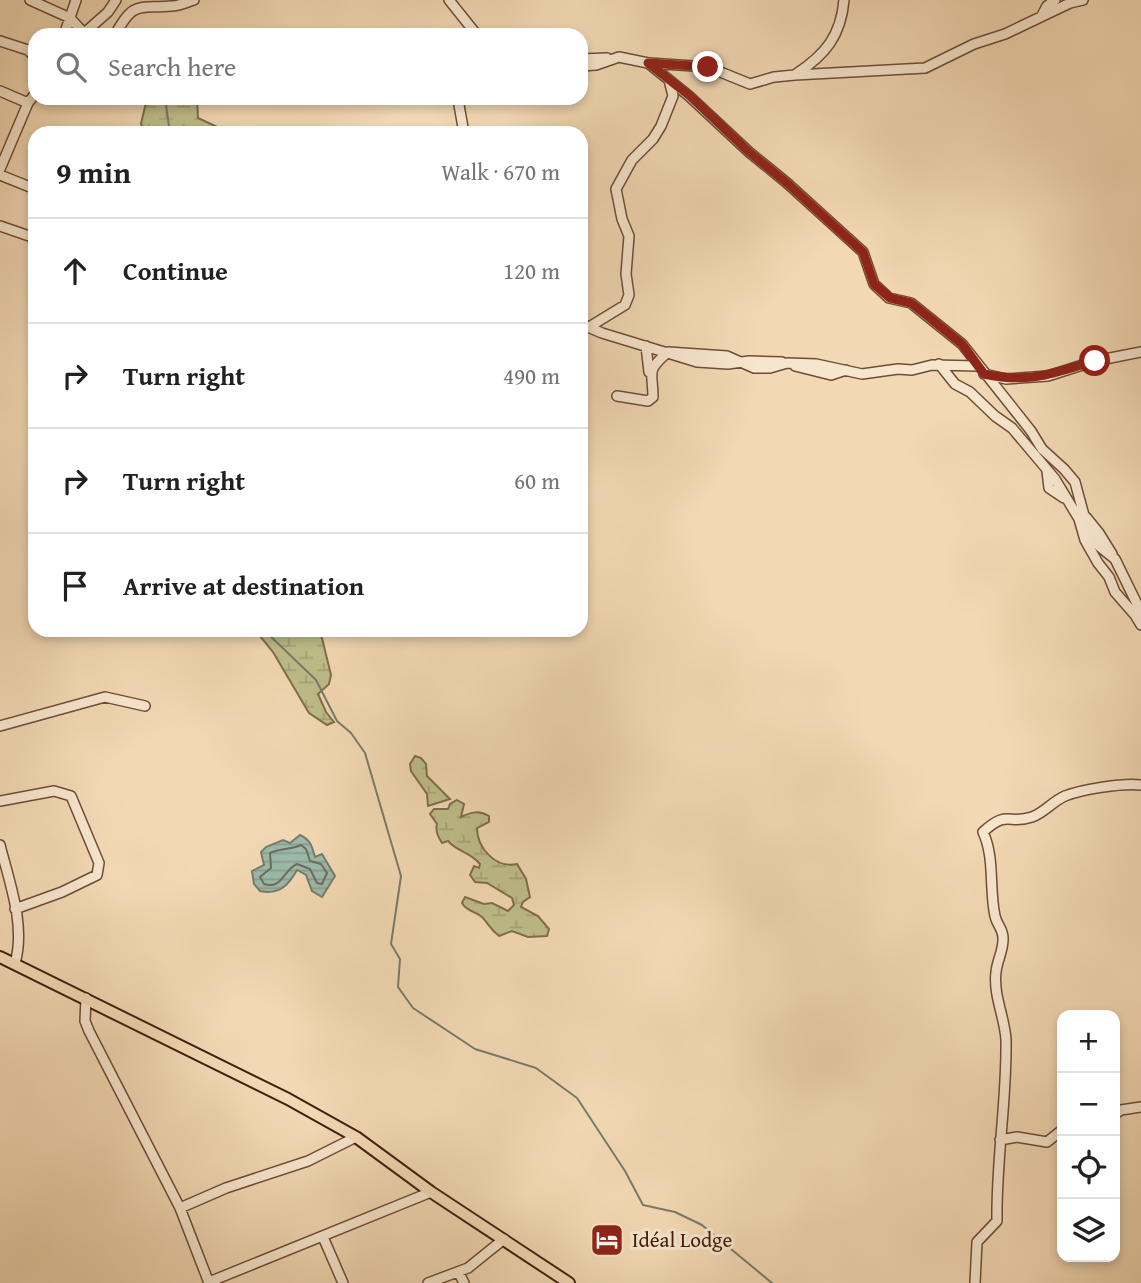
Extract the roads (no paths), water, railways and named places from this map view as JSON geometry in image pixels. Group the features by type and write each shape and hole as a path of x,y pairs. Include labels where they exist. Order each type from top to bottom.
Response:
{"main road":[{"path":"0,957 288,1099 356,1137 431,1192 564,1281"}],"street":[{"path":"30,0 41,2 70,18 78,28"},
{"path":"66,28 76,0"},
{"path":"90,28 108,12 116,0"},
{"path":"119,28 131,9 142,5 174,6 194,0"},
{"path":"449,0 471,28"},
{"path":"795,75 816,61 827,49 839,24 844,0"},
{"path":"1040,18 1047,6 1055,0"},
{"path":"588,60 619,58 708,67 750,84 795,75 925,68 974,44 1005,34 1070,3 1083,0"},
{"path":"0,41 28,50"},
{"path":"588,66 619,58"},
{"path":"648,63 863,252 874,284 890,298 911,303 962,344 1031,431 1042,449 1074,482 1089,534 1115,559 1141,612"},
{"path":"588,325 611,315 625,305 629,295 626,274 629,236 622,219 617,189 632,160 653,139 661,126 673,96 669,80"},
{"path":"0,91 28,103 0,169"},
{"path":"459,105 463,126"},
{"path":"0,175 28,186"},
{"path":"0,226 28,236"},
{"path":"588,327 668,352 727,356 754,368 770,368 787,363 816,364 862,374 898,369 912,370 939,364 978,366"},
{"path":"949,377 962,344"},
{"path":"617,396 648,401 653,397 646,346"},
{"path":"650,376 654,364 668,352"},
{"path":"984,374 1006,379 1048,376 1095,361 1141,352"},
{"path":"939,364 955,384 971,392 995,416 1012,428 1047,470 1049,488 1066,499 1079,519 1098,563 1141,625"},
{"path":"0,726 105,697 145,706"},
{"path":"975,1283 977,1242 997,1221 1000,1128 1005,1112 1006,1037 1000,1013 996,972 1003,929 995,919 990,863 983,832 993,822 1004,817 1033,817 1065,796 1126,783 1141,785"},
{"path":"0,801 54,792 71,796 99,863 97,875 62,892 15,909"},
{"path":"0,845 19,939 15,963"},
{"path":"86,998 85,1021 89,1031 180,1208 209,1282 431,1192"},
{"path":"1120,1111 1141,1107"},
{"path":"1000,1140 1017,1137 1047,1142 1057,1134"},
{"path":"180,1208 226,1188 308,1161 356,1137"},
{"path":"323,1237 343,1283"},
{"path":"428,1283 459,1273 504,1239"},
{"path":"459,1273 464,1283"}],"water":[{"path":"300,835 309,842 315,857 322,854 335,876 322,897 312,891 306,875 297,870 282,888 273,892 260,891 254,884 252,871 264,865 261,852 283,840 290,843"}],"waterway":[{"path":"166,105 169,126"},
{"path":"271,637 316,680 337,721 351,733 365,753 401,876 391,944 400,959 398,987 413,1008 475,1049 536,1068 577,1098 625,1171 643,1205 675,1212 702,1225 772,1283"}],"place":[{"name":"Idéal Lodge","path":"607,1240"}]}
